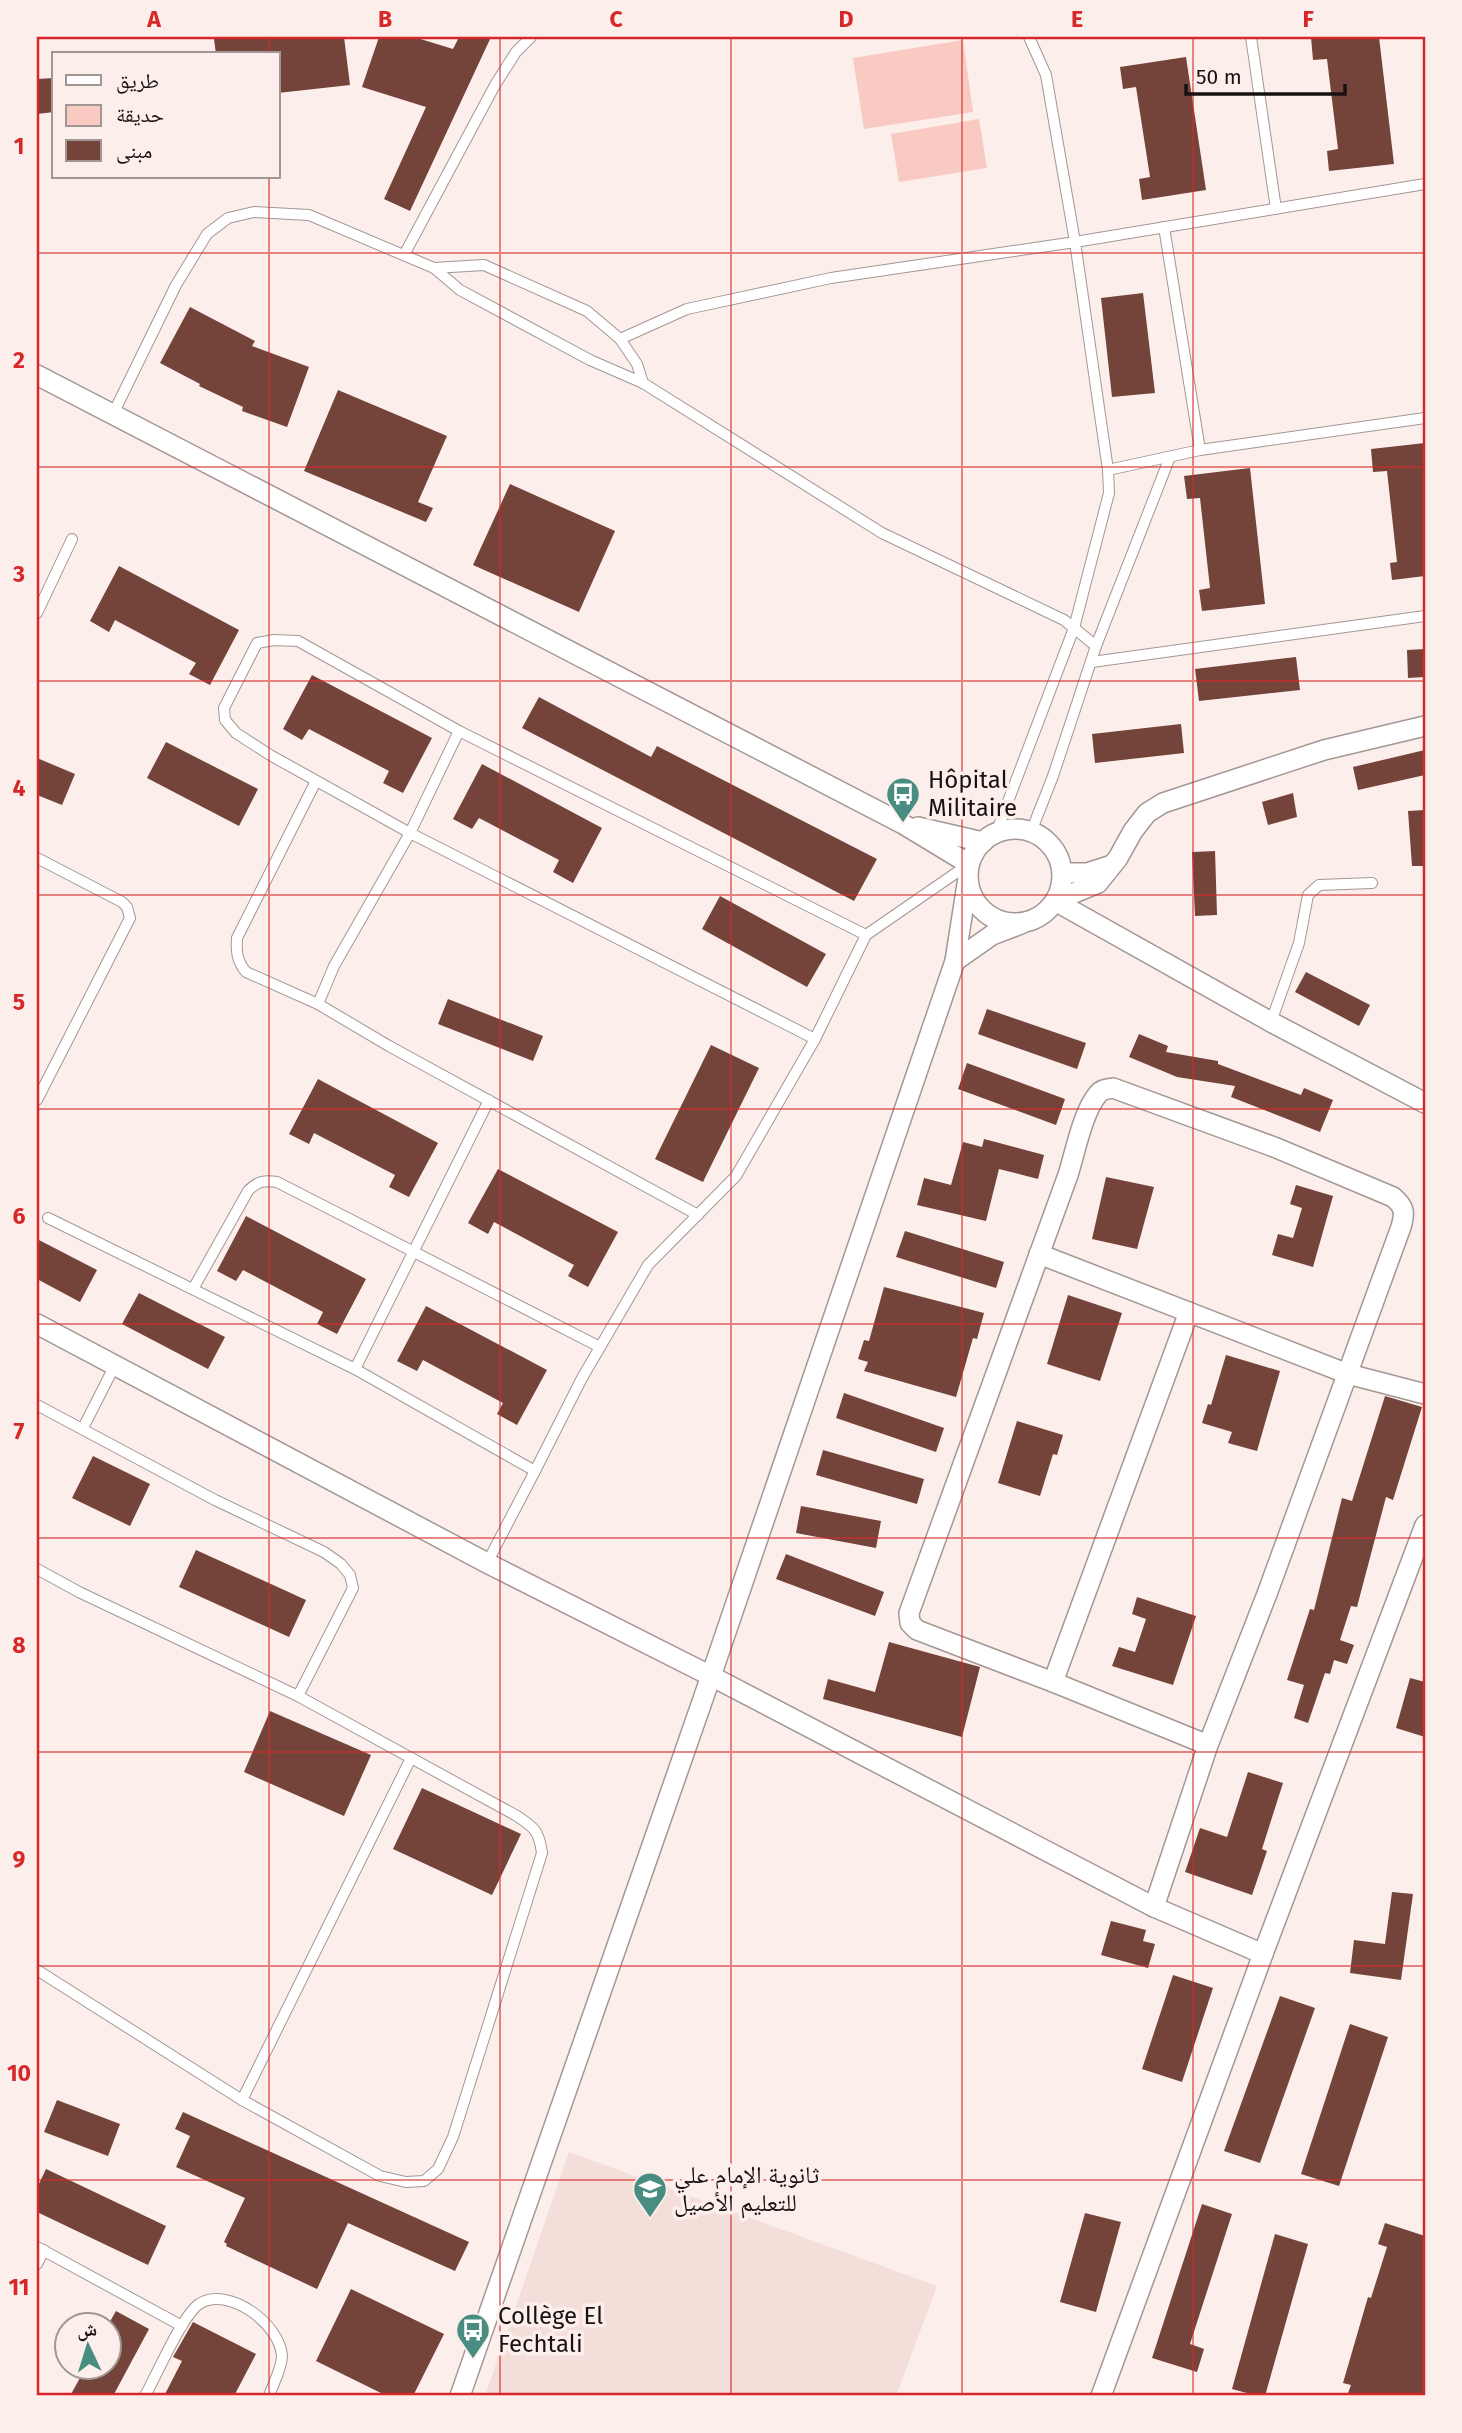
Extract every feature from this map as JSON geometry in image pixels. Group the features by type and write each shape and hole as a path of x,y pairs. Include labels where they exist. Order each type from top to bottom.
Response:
{"street":[{"path":"37,375 903,824 969,871 975,901 982,911 1004,922 1028,922"},
{"path":"1055,901 1098,883 1147,813 1163,803 1324,750 1425,726"},
{"path":"903,824 990,837 1020,829 1031,832 1052,846 1059,857 1063,880 1055,901 1048,910 1028,922 992,934 955,961"},
{"path":"460,2396 711,1676 955,961 969,871 990,837"},
{"path":"1062,869 1065,873 1074,874 1112,865"},
{"path":"1055,901 1270,1022 1425,1103"},
{"path":"1154,1907 1208,1745 1348,1374 1404,1211 1402,1204 1393,1197 1274,1147 1113,1088 1105,1089 1097,1095 1088,1112 909,1613 910,1623 918,1630 1208,1745"},
{"path":"1039,1254 1348,1374 1425,1394"},
{"path":"1053,1682 1189,1312"},
{"path":"37,1324 487,1563 711,1676 1154,1907 1263,1954"},
{"path":"1101,2396 1263,1954 1425,1525"}],"lane":[{"path":"404,255 495,85 516,52 531,37"},
{"path":"990,837 1074,628 1109,493 1075,242 1046,75 1029,37"},
{"path":"1251,37 1276,209"},
{"path":"620,339 687,309 831,278 1075,242 1425,184"},
{"path":"113,414 176,285 207,234 229,218 254,212 309,215 434,268 460,290 590,360 643,383 882,533 1064,620 1096,646"},
{"path":"1164,227 1200,450"},
{"path":"434,268 484,265 587,311 620,339 637,364 643,383"},
{"path":"1108,470 1200,450 1425,418"},
{"path":"1031,832 1053,776 1096,646 1170,457"},
{"path":"37,613 72,539"},
{"path":"1092,662 1425,616"},
{"path":"816,1039 410,833 316,781 236,733 225,720 224,708 257,643 274,640 298,641 459,732 866,935"},
{"path":"318,1004 334,966 410,833 459,732"},
{"path":"316,781 237,938 238,962 246,972 318,1004 698,1214"},
{"path":"37,858 122,902 131,918 37,1100"},
{"path":"487,1563 600,1347 648,1265 736,1176 816,1039 866,935 969,871"},
{"path":"1270,1022 1299,943 1308,895 1319,885 1372,883"},
{"path":"355,1369 489,1100"},
{"path":"193,1289 248,1191 255,1184 277,1182 600,1347"},
{"path":"48,1218 355,1369 534,1471"},
{"path":"83,1428 115,1366"},
{"path":"37,1405 215,1500 324,1552 341,1564 350,1575 353,1588 298,1696"},
{"path":"37,1569 79,1592 298,1696 536,1828 542,1853 453,2137 438,2169 424,2181 405,2182 380,2176 242,2100 37,1970"},
{"path":"242,2100 411,1758"},
{"path":"37,2264 40,2249 182,2326"},
{"path":"145,2396 182,2326 197,2305 213,2298 225,2298 266,2322 275,2332 282,2359 269,2396"}],"shaded area":[{"name":"ثانوية الإمام علي للتعليم الأصيل","path":"569,2152 937,2286 896,2396 485,2396"}],"green space":[{"path":"963,40 973,112 864,129 853,58"},
{"path":"979,119 987,168 899,182 891,134"}],"building":[{"path":"344,37 350,85 280,93 280,52 216,52 214,39"},
{"path":"379,37 414,37 453,49 459,37 491,37 410,211 384,199 426,107 362,87"},
{"path":"1311,37 1379,37 1394,164 1329,171 1327,151 1338,149 1327,59 1313,60"},
{"path":"1186,57 1206,190 1142,200 1139,179 1150,177 1136,87 1123,89 1120,67"},
{"path":"52,78 52,112 37,114 37,79"},
{"path":"1143,293 1155,393 1112,397 1101,298"},
{"path":"190,307 255,341 252,346 309,367 287,427 242,411 243,407 160,363"},
{"path":"338,390 447,436 418,502 433,508 426,522 304,471"},
{"path":"1425,443 1425,576 1392,580 1390,563 1397,562 1387,471 1373,472 1371,449"},
{"path":"1250,468 1265,604 1202,611 1199,590 1210,588 1200,498 1187,499 1184,476"},
{"path":"510,484 615,531 579,612 473,565"},
{"path":"119,566 239,630 210,685 189,674 196,663 115,620 109,632 90,621"},
{"path":"1425,649 1425,677 1408,678 1407,650"},
{"path":"1296,657 1300,690 1199,701 1195,669"},
{"path":"312,675 432,738 403,793 383,783 389,771 309,729 302,740 283,729"},
{"path":"539,697 651,757 657,746 877,859 854,901 522,728"},
{"path":"1181,724 1184,753 1095,763 1092,734"},
{"path":"166,742 258,789 239,826 147,778"},
{"path":"1425,750 1425,775 1358,790 1353,767"},
{"path":"37,758 75,774 62,805 37,795"},
{"path":"482,764 602,828 573,883 553,872 559,860 479,818 472,829 453,819"},
{"path":"1293,793 1297,817 1268,825 1262,802"},
{"path":"1425,810 1425,866 1412,866 1408,811"},
{"path":"1215,851 1217,915 1195,916 1192,852"},
{"path":"720,896 826,954 807,987 702,929"},
{"path":"1306,972 1370,1005 1359,1026 1295,992"},
{"path":"448,999 543,1036 533,1061 438,1024"},
{"path":"987,1009 1086,1043 1077,1069 978,1034"},
{"path":"1139,1034 1168,1046 1166,1052 1218,1061 1218,1064 1301,1095 1304,1088 1333,1100 1320,1132 1231,1097 1235,1086 1177,1077 1129,1057"},
{"path":"711,1045 759,1068 703,1182 655,1159"},
{"path":"967,1063 1065,1099 1056,1125 958,1089"},
{"path":"318,1079 438,1143 409,1197 389,1187 395,1175 314,1133 309,1144 289,1134"},
{"path":"984,1139 1044,1155 1038,1179 999,1169 986,1221 917,1205 924,1178 951,1185 963,1142 982,1147"},
{"path":"498,1169 618,1232 588,1287 568,1276 574,1265 494,1222 488,1234 468,1223"},
{"path":"1106,1177 1154,1187 1137,1249 1092,1239"},
{"path":"1296,1185 1333,1196 1313,1267 1272,1255 1278,1234 1293,1238 1302,1208 1290,1204"},
{"path":"246,1216 366,1279 337,1334 317,1324 323,1312 243,1270 236,1281 217,1271"},
{"path":"905,1231 1004,1262 996,1288 896,1257"},
{"path":"37,1239 97,1270 80,1302 37,1279"},
{"path":"884,1287 984,1313 977,1339 973,1338 956,1397 864,1371 868,1362 858,1359 864,1340 869,1341"},
{"path":"139,1293 225,1337 208,1369 122,1324"},
{"path":"1068,1295 1122,1313 1100,1381 1047,1364"},
{"path":"426,1306 547,1370 517,1425 497,1414 503,1403 423,1360 417,1371 397,1361"},
{"path":"1226,1355 1280,1371 1257,1451 1228,1443 1232,1432 1202,1423 1208,1404 1211,1405"},
{"path":"844,1393 944,1428 936,1452 836,1418"},
{"path":"1385,1396 1422,1407 1393,1500 1386,1497 1357,1607 1351,1606 1340,1640 1354,1645 1347,1664 1334,1660 1330,1674 1325,1673 1308,1723 1294,1718 1304,1685 1287,1680 1310,1609 1314,1610 1342,1498 1352,1501"},
{"path":"1017,1421 1063,1435 1057,1455 1053,1454 1040,1496 998,1483"},
{"path":"823,1450 924,1479 917,1504 816,1475"},
{"path":"93,1456 150,1484 130,1526 72,1498"},
{"path":"801,1506 881,1521 876,1548 796,1533"},
{"path":"196,1550 306,1600 289,1637 179,1587"},
{"path":"786,1554 884,1592 875,1616 776,1579"},
{"path":"1137,1597 1196,1616 1173,1685 1112,1666 1119,1647 1135,1652 1146,1619 1132,1614"},
{"path":"889,1642 980,1667 962,1737 823,1699 828,1679 875,1692"},
{"path":"1410,1678 1425,1682 1425,1737 1396,1728"},
{"path":"270,1711 371,1755 344,1816 244,1772"},
{"path":"1248,1772 1283,1783 1262,1849 1267,1851 1252,1895 1185,1872 1200,1828 1227,1837"},
{"path":"422,1788 521,1834 492,1895 393,1849"},
{"path":"1392,1892 1413,1894 1401,1980 1350,1973 1354,1940 1385,1944"},
{"path":"1111,1921 1146,1930 1143,1941 1155,1944 1148,1968 1101,1955"},
{"path":"1173,1975 1213,1988 1182,2082 1142,2069"},
{"path":"1280,1996 1315,2008 1260,2163 1224,2151"},
{"path":"1350,2024 1388,2037 1339,2186 1301,2174"},
{"path":"57,2100 120,2124 108,2156 44,2132"},
{"path":"183,2112 469,2242 455,2271 348,2223 317,2289 226,2246 224,2242 245,2198 176,2167 190,2136 175,2129"},
{"path":"46,2169 166,2226 148,2265 37,2212 37,2188"},
{"path":"1202,2204 1232,2214 1190,2344 1204,2349 1197,2372 1152,2358"},
{"path":"1085,2213 1121,2222 1096,2312 1060,2302"},
{"path":"1385,2223 1425,2236 1425,2396 1347,2396 1351,2385 1343,2383 1368,2297 1371,2298 1387,2247 1378,2244"},
{"path":"1275,2234 1308,2244 1265,2396 1258,2396 1232,2389"},
{"path":"351,2289 444,2334 413,2396 387,2396 316,2361"},
{"path":"122,2314 149,2329 122,2379"},
{"path":"193,2322 256,2354 234,2396 164,2396 182,2361 173,2357"},
{"path":"79,2380 122,2380 113,2396 70,2396"}],"place":[{"name":"Hôpital Militaire","path":"903,824"},
{"name":"ثانوية الإمام علي للتعليم الأصيل","path":"650,2219"},
{"name":"Collège El Fechtali","path":"473,2360"}]}
